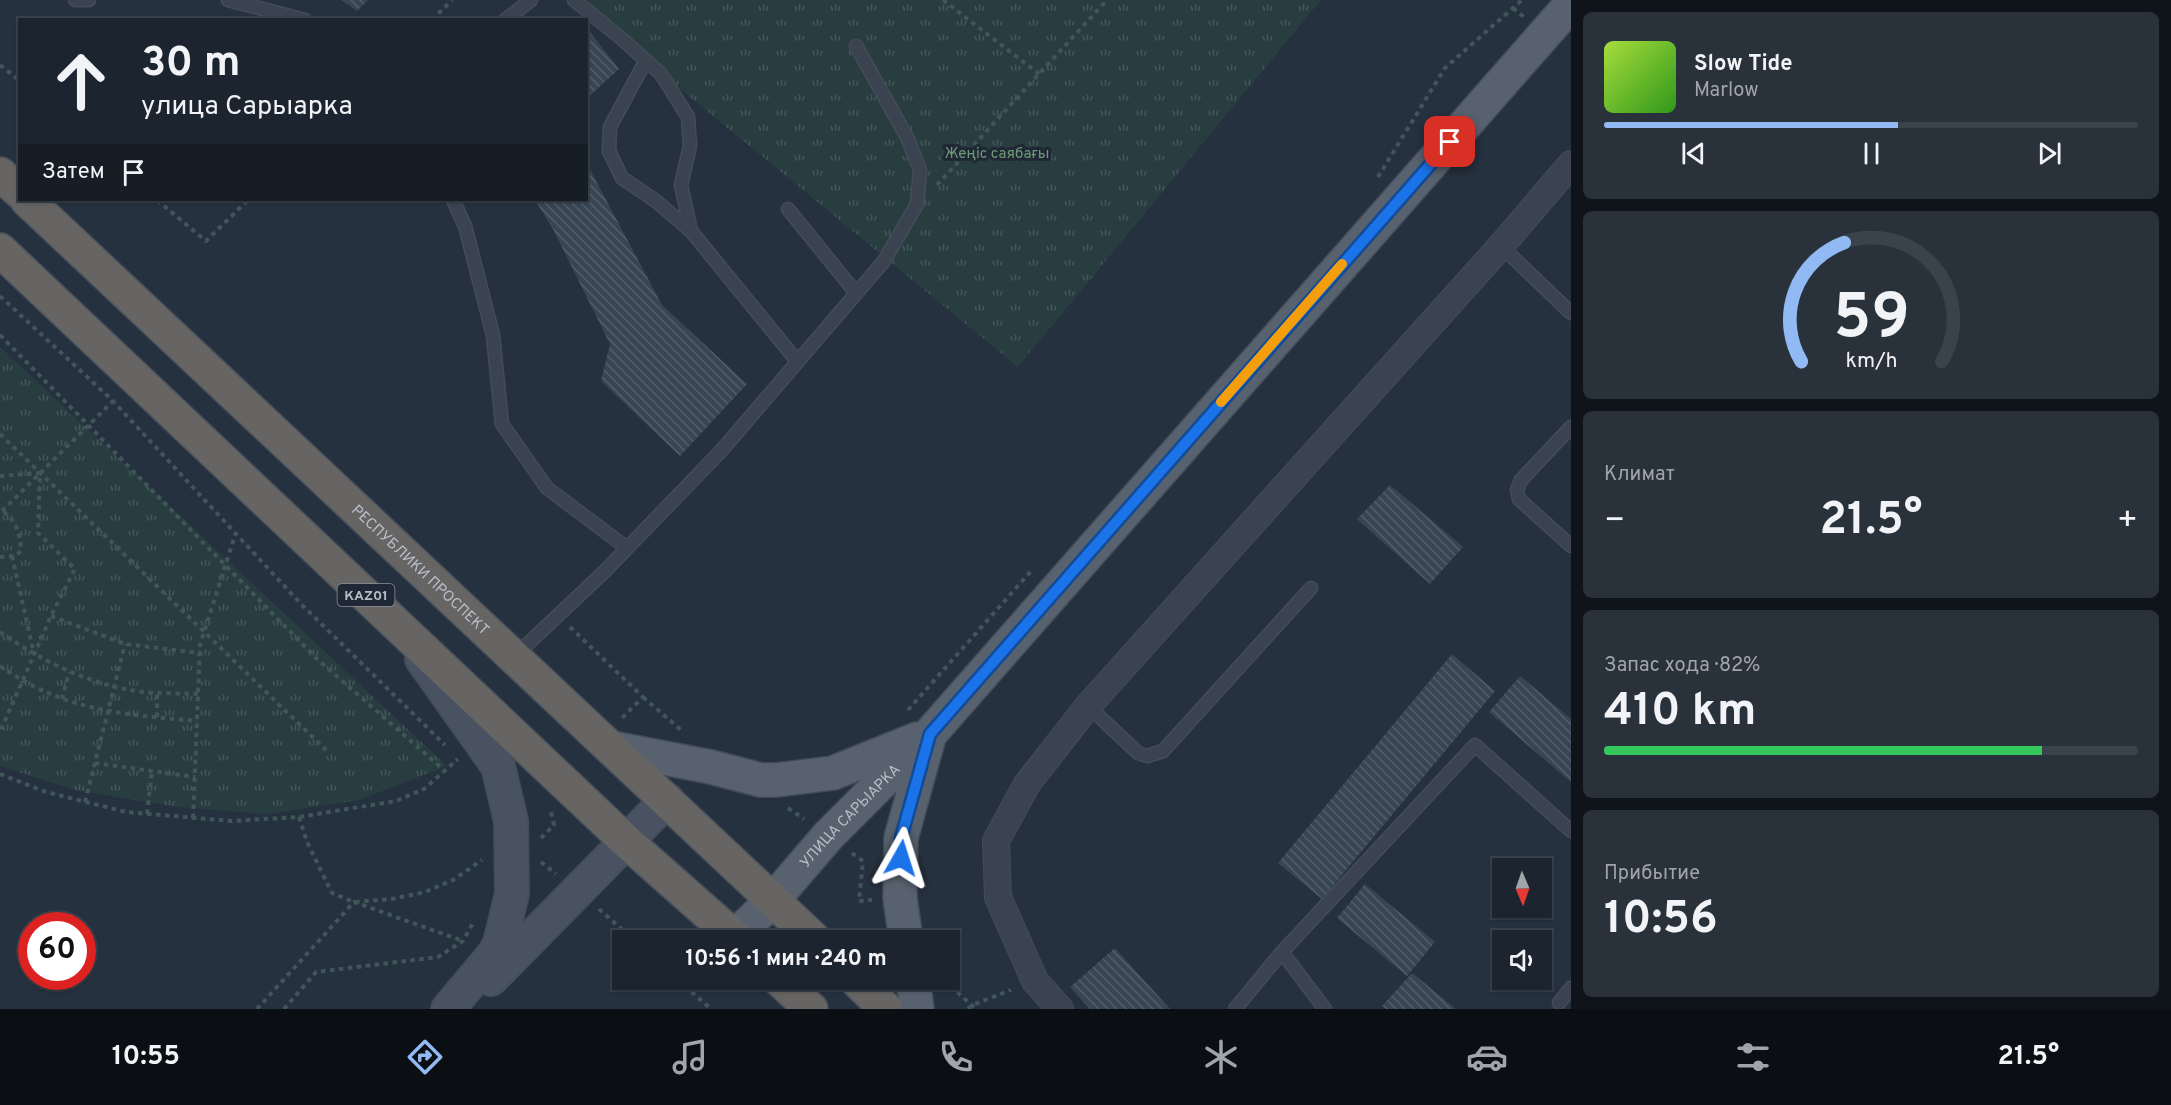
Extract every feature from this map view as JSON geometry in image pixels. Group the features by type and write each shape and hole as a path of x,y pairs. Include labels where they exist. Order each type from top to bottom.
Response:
{"highway":[{"path":"0,174 18,190"},
{"name":"РЕСПУБЛИКИ ПРОСПЕКТ","path":"28,201 804,930"},
{"name":"KАZ01","path":"0,250 627,842 726,930"},
{"path":"791,990 811,1009"},
{"path":"866,990 886,1009"}],"main road":[{"name":"УЛИЦА САРЫАРКА","path":"745,930 828,836 917,724 1571,4"},
{"path":"398,626 498,766 511,821 512,894 500,943 495,953 448,1009"},
{"path":"612,748 711,767 761,780 776,780 833,773 917,724"},
{"path":"905,930 900,898 901,838 917,724"},
{"path":"461,1009 667,800"},
{"path":"914,990 917,1009"}],"street":[{"path":"1060,1009 1035,981 998,897 996,841 1027,784 1088,706 1571,165"}],"lane":[{"path":"75,0 89,0"},
{"path":"228,0 297,18"},
{"path":"508,18 531,0"},
{"path":"574,0 661,74 688,117 690,146 681,185 692,231"},
{"path":"514,657 627,548 721,451 884,261 914,210 917,204 920,170 906,137 856,46"},
{"path":"646,60 610,127 609,151 622,178 656,201 692,231 797,361"},
{"path":"453,201 465,226 493,335 502,424 547,488 627,548"},
{"path":"789,209 856,293"},
{"path":"1501,246 1571,313"},
{"path":"1571,427 1521,480 1517,489 1519,499 1571,546"},
{"path":"1088,706 1138,753 1147,756 1163,751 1311,588"},
{"path":"1235,1009 1282,952 1476,745 1571,831"},
{"path":"1282,952 1325,1009"},
{"path":"1559,1003 1571,988"}],"path":[{"path":"434,18 452,0"},
{"path":"943,0 1039,74"},
{"path":"914,210 1107,0"},
{"path":"1377,178 1445,68 1522,0"},
{"path":"0,65 18,79"},
{"path":"159,201 206,241 247,201"},
{"path":"0,296 113,401 301,604 459,758 463,767"},
{"path":"0,304 7,303"},
{"path":"0,335 316,658 445,771"},
{"path":"0,557 15,556 21,551 20,533 13,518 1,510 113,401"},
{"path":"0,434 326,750"},
{"path":"0,476 40,473"},
{"path":"0,732 51,616 75,569 38,533 40,473"},
{"path":"193,818 200,653 204,632 236,532"},
{"path":"12,556 34,655"},
{"path":"917,724 1038,563"},
{"path":"51,616 125,644 200,653"},
{"path":"0,632 34,655 69,672 114,686 157,692 198,694"},
{"path":"85,802 125,644"},
{"path":"0,666 22,681 62,699 108,710 197,721"},
{"path":"62,699 69,672"},
{"path":"157,692 157,717"},
{"path":"643,697 682,732"},
{"path":"0,774 46,792 126,812 231,821 299,817 396,801 423,789 459,758"},
{"path":"94,763 195,777"},
{"path":"147,814 152,770"},
{"path":"776,780 775,800 863,861 859,901 900,898"},
{"path":"299,817 307,842 332,893 464,942"},
{"path":"257,1009 354,903 392,899 425,892 453,880 492,853 528,852 578,890 623,930"},
{"path":"284,1009 316,972 438,957 464,942 474,921"},
{"path":"968,1009 972,1005 1035,981"},
{"path":"689,990 711,1009"},
{"path":"955,990 976,1009"}],"green space":[{"name":"Жеңіс саябағы","path":"572,0 1321,0 1018,367"},
{"path":"0,347 447,766 359,800 268,814 178,807 75,790 0,766"}],"building":[{"path":"342,0 368,0 357,11"},
{"path":"588,30 619,69 588,97"},
{"path":"588,166 662,305 747,384 680,456 601,381 610,344 553,229 536,201 588,201"},
{"path":"1390,485 1463,547 1430,584 1357,519"},
{"path":"1452,654 1495,691 1322,899 1278,863"},
{"path":"1520,676 1571,719 1571,782 1489,712"},
{"path":"1365,884 1435,942 1407,976 1337,918"},
{"path":"1115,948 1170,1009 1090,1009 1070,987"},
{"path":"1412,973 1456,1009 1386,1009 1382,1006"}],"slow traffic":[{"path":"1221,402 1342,264"}],"route":[{"path":"901,858 901,838 930,734 1450,142"}]}
